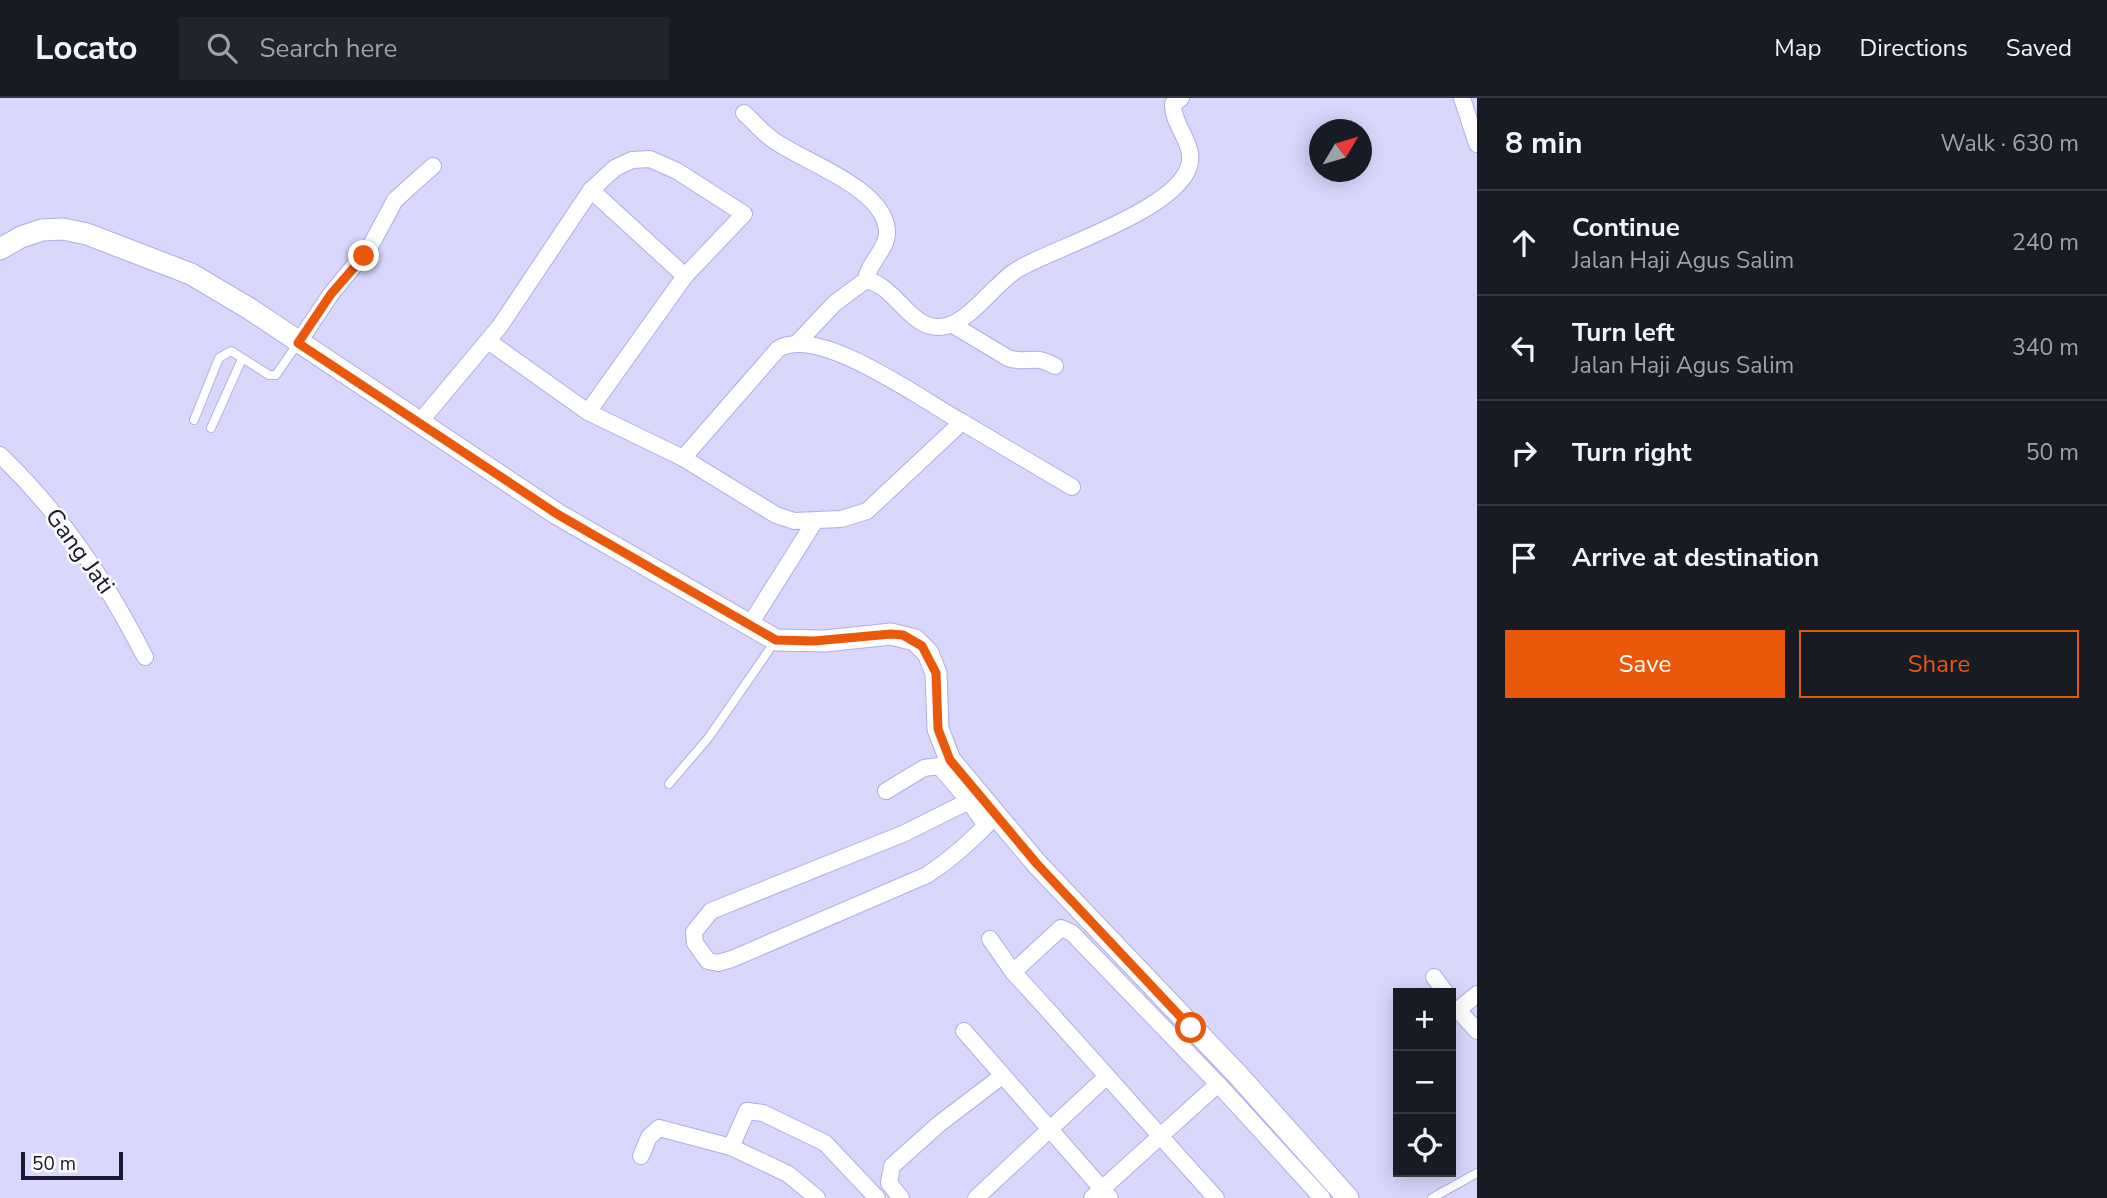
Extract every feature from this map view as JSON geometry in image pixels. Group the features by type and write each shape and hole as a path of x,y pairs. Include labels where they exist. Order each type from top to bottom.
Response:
{"street":[{"path":"866,280 878,282 924,323 937,328 953,325 1017,269 1136,214 1183,178 1189,167 1190,154 1173,113 1173,104 1181,98"},
{"path":"1462,98 1477,144"},
{"path":"683,458 778,349 798,342 835,303 866,280 886,237 887,229 877,210 840,176 772,139 744,113"},
{"path":"419,423 488,341 591,190 615,168 632,160 650,159 677,171 744,214 685,276 588,412"},
{"path":"298,343 331,294 372,245 395,200 433,166"},
{"path":"591,190 685,276"},
{"path":"0,249 21,237 42,230 63,229 88,234 191,274 250,309 557,514 776,640 814,641 891,634 915,640 928,653 936,673 938,729 942,742 950,760 991,820"},
{"path":"953,325 1014,361 1040,358 1055,366"},
{"path":"488,341 588,412 683,458 776,515 794,521 856,516 867,511 962,422"},
{"path":"798,342 822,346 855,359 1072,487"},
{"name":"Gang Jati","path":"0,454 41,498 90,560 145,657"},
{"path":"749,626 815,521"},
{"path":"886,791 924,768 939,766 969,801 1037,864 1238,1075 1348,1198"},
{"path":"969,801 905,833 711,911 694,932 695,943 708,961 718,963 732,959 927,875 951,860 991,820"},
{"path":"1013,972 1054,934 1066,928 1218,1084 1322,1198"},
{"path":"990,939 1013,972 1105,1078 1216,1198"},
{"path":"1434,977 1442,988"},
{"path":"1456,1004 1477,994"},
{"path":"1456,1007 1477,1031"},
{"path":"964,1031 1101,1195 1159,1135 1185,1116 1218,1084"},
{"path":"901,1198 889,1183 892,1166 939,1124 1002,1076"},
{"path":"976,1198 1105,1078"},
{"path":"731,1147 747,1111 763,1113 825,1143 877,1198"},
{"path":"641,1156 649,1137 659,1128 731,1147 788,1174 817,1198"}],"lane":[{"path":"194,420 219,358 230,351 269,375 276,375 298,343"},
{"path":"211,428 242,359"},
{"path":"669,784 709,737 776,640"},
{"path":"1432,1198 1477,1173"}],"route":[{"path":"364,256 331,294 298,343 557,514 776,640 825,641 891,634 915,640 928,653 936,673 938,729 950,760 1037,864 1191,1028"}]}
